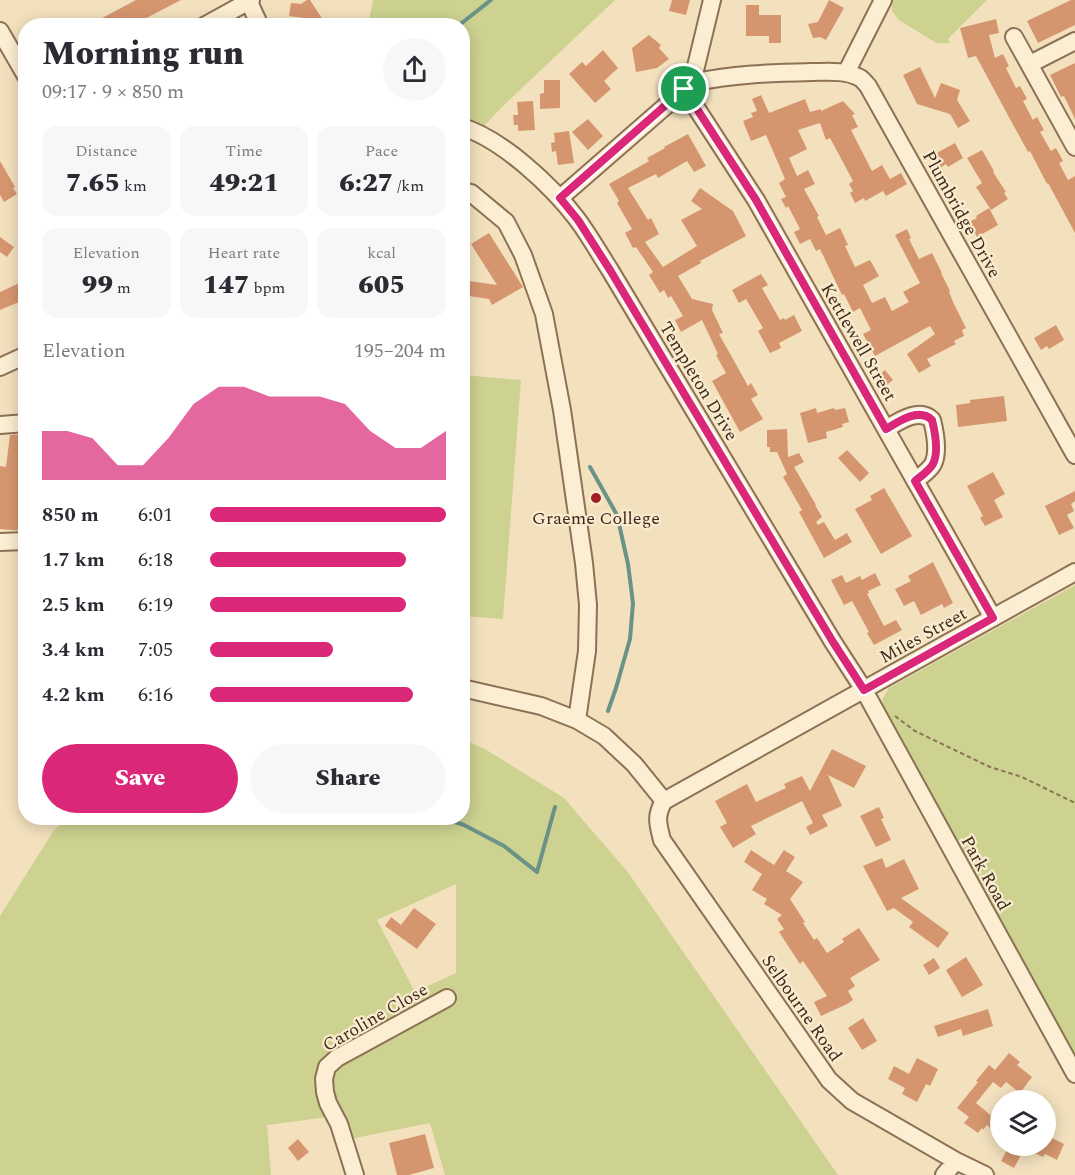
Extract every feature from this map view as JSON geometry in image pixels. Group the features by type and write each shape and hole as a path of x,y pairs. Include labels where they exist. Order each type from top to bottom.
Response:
{"street":[{"path":"688,86 712,0"},
{"path":"560,198 688,86 719,77 754,73 846,73 883,0"},
{"path":"219,18 250,1 257,18"},
{"path":"0,31 18,62"},
{"path":"1014,37 1075,147"},
{"path":"1030,64 1075,41"},
{"name":"Plumbridge Drive","path":"846,73 859,77 868,86 1075,455"},
{"name":"Kettlewell Street","path":"688,86 756,200 993,618"},
{"name":"Templeton Drive","path":"470,129 501,147 524,164 560,198 578,220 868,697"},
{"path":"470,193 506,222 523,255 544,314 562,410 585,563 588,605 587,651 577,720"},
{"path":"0,367 18,359"},
{"path":"886,429 914,416 923,415 932,420 936,450 934,461 931,467 915,481"},
{"path":"0,425 18,424"},
{"path":"0,542 18,541"},
{"name":"Miles Street","path":"664,801 868,697 993,618 1075,572"},
{"path":"470,690 541,706 577,720 604,736 634,764 664,801"},
{"name":"Park Road","path":"868,697 1075,1074"},
{"name":"Selbourne Road","path":"664,801 659,811 658,822 662,840 829,1080 852,1101 956,1161 985,1175"},
{"name":"Caroline Close","path":"355,1175 339,1124 324,1092 327,1066 337,1058 447,998"},
{"path":"944,1175 956,1161"}],"path":[{"path":"868,697 915,731 990,767 1022,777 1075,803"}],"green space":[{"path":"373,0 615,0 484,126 470,121 470,18 370,18"},
{"path":"893,0 987,0 948,39 950,43 936,43 899,20 892,11"},
{"path":"470,376 521,380 503,619 470,617"},
{"path":"1075,585 1075,1060 882,708 883,698 889,688"},
{"path":"470,742 485,749 564,798 627,871 838,1175 445,1175 430,1123 350,1139 343,1115 267,1125 271,1175 0,1175 0,916 54,830 60,825 470,825","holes":["456,884 456,973 415,992 377,920"]}],"building":[{"path":"136,0 181,0 146,18 102,18"},
{"path":"310,0 322,18 289,16 291,3 301,4"},
{"path":"672,0 690,0 686,15 669,11"},
{"path":"829,0 844,8 826,40 820,37 813,38 808,24 818,22"},
{"path":"1075,0 1075,25 1038,43 1027,21"},
{"path":"746,5 759,5 759,15 781,15 781,43 769,43 769,36 746,36"},
{"path":"996,19 999,33 989,35 995,58 1003,54 1009,66 1006,68 1016,88 1020,86 1027,99 1023,101 1033,120 1037,117 1044,130 1040,132 1051,151 1056,148 1063,161 1059,163 1068,180 1075,176 1075,233 976,56 968,58 960,28"},
{"path":"649,35 661,45 659,48 669,59 657,68 636,72 632,48"},
{"path":"603,50 618,68 604,81 611,89 595,103 569,74 582,62 586,66"},
{"path":"1075,63 1075,119 1050,75"},
{"path":"920,67 935,98 941,83 960,90 957,100 970,121 958,128 950,114 917,104 903,75"},
{"path":"544,80 560,80 560,108 540,109 540,94 544,93"},
{"path":"761,95 769,113 805,99 810,112 821,109 821,111 843,101 855,114 852,115 858,127 851,130 872,171 882,165 890,179 901,173 907,184 886,196 883,191 865,201 864,198 855,203 849,184 853,181 830,138 826,140 820,123 798,130 807,149 789,158 797,176 808,170 815,184 804,189 819,216 817,217 826,235 840,228 855,267 870,260 879,276 863,285 872,303 885,297 892,311 909,302 903,292 920,283 895,235 907,229 911,238 909,239 919,259 932,253 966,328 962,330 964,336 954,341 956,344 927,359 931,366 919,373 907,354 935,334 930,326 875,356 863,334 871,330 860,308 853,312 844,294 842,295 820,249 816,251 810,239 800,244 794,232 800,229 788,206 786,208 781,199 786,197 779,183 785,179 766,135 751,141 743,121 753,117 751,113 757,111 752,99"},
{"path":"533,101 535,130 518,131 518,125 514,125 513,115 518,115 517,102"},
{"path":"588,119 603,136 588,150 572,132"},
{"path":"569,131 574,163 558,165 556,151 552,152 551,143 555,142 554,133"},
{"path":"688,134 706,166 694,172 687,161 658,178 656,174 628,188 648,220 651,218 659,234 645,242 663,267 697,246 681,220 702,209 691,201 700,188 733,211 746,236 678,276 692,299 713,304 712,310 723,333 719,334 748,386 751,383 758,395 751,399 763,419 740,432 712,381 726,373 702,320 681,332 675,320 683,316 671,296 668,298 664,290 660,293 649,275 653,272 636,247 633,248 625,233 632,229 609,184 649,161 647,158"},
{"path":"955,143 963,158 948,167 946,164 940,168 933,155"},
{"path":"982,150 1008,199 991,210 976,187 982,183 967,158"},
{"path":"0,161 17,194 4,202 0,195"},
{"path":"989,208 998,225 977,237 969,222"},
{"path":"489,233 523,287 492,305 489,299 470,296 470,281 497,285 471,244"},
{"path":"0,237 14,247 7,257 0,252"},
{"path":"761,274 768,285 762,288 780,320 794,315 802,331 779,343 781,348 770,353 758,331 763,328 746,299 739,303 732,290"},
{"path":"18,284 18,302 0,310 0,292"},
{"path":"1056,325 1064,340 1049,349 1047,346 1041,350 1034,338"},
{"path":"885,370 893,380 884,387 876,377"},
{"path":"1004,396 1007,421 958,427 956,405 970,403 970,400"},
{"path":"816,408 817,413 834,408 835,410 845,408 849,422 842,424 843,427 826,432 827,438 808,443 800,413"},
{"path":"787,429 788,457 799,453 804,462 794,467 822,517 816,522 818,525 824,522 835,540 847,533 852,542 824,558 799,512 802,510 783,477 787,474 777,452 770,452 770,447 767,447 767,430"},
{"path":"18,434 18,530 0,529 0,466 6,467 10,435"},
{"path":"847,450 869,473 860,482 838,458"},
{"path":"993,472 1005,494 994,500 1003,517 985,526 980,518 983,516 967,486"},
{"path":"884,488 912,536 881,554 855,509 872,500 870,496"},
{"path":"1075,491 1075,501 1071,504 1074,511 1067,515 1074,528 1059,535 1045,506"},
{"path":"933,562 953,603 944,608 942,604 921,615 914,601 904,606 895,589 911,581 908,576"},
{"path":"875,573 881,585 868,591 867,594 884,626 896,620 902,630 874,645 852,601 844,605 831,580 842,575 846,583 860,576 862,580"},
{"path":"832,749 866,766 854,788 828,775 842,806 822,815 828,826 810,835 806,827 813,823 802,801 751,826 756,834 733,848 720,827 727,823 715,801 747,784 756,802 786,788 784,784 802,776 810,791"},
{"path":"879,807 884,818 881,819 891,840 876,847 860,816"},
{"path":"751,850 774,865 784,850 795,857 786,871 803,882 790,899 814,940 817,938 827,953 859,928 880,960 850,978 855,986 848,991 853,1000 847,1004 821,1016 814,1002 827,996 803,961 800,964 779,932 784,929 777,919 782,915 764,904 767,899 752,890 762,874 744,862"},
{"path":"882,858 886,868 904,859 919,889 901,898 949,933 938,948 909,927 913,922 894,908 887,911 863,866"},
{"path":"414,908 436,924 417,949 385,926 391,917 401,925"},
{"path":"966,957 983,985 962,997 946,970"},
{"path":"934,958 940,968 929,975 923,965"},
{"path":"988,1009 993,1026 963,1036 961,1029 938,1037 934,1026"},
{"path":"863,1018 877,1041 862,1050 848,1028"},
{"path":"1009,1053 1020,1062 1017,1065 1032,1077 1022,1090 1016,1090 1006,1082 1001,1088 993,1082 976,1103 990,1115 990,1128 987,1125 978,1133 964,1123 969,1117 957,1108 989,1065 995,1070"},
{"path":"917,1058 938,1069 930,1086 926,1084 917,1102 902,1094 905,1088 888,1079 894,1066 909,1074"},
{"path":"425,1134 434,1168 409,1175 397,1175 389,1143"},
{"path":"298,1139 309,1152 298,1161 288,1148"},
{"path":"1056,1140 1064,1144 1057,1160 1049,1156 1056,1156"},
{"path":"1004,1156 1020,1156 1014,1168 1001,1161"}],"waterway":[{"path":"468,18 491,0"},
{"path":"590,467 617,515 628,564 633,603 630,639 608,711"},
{"path":"464,825 504,846 537,872 555,807"}],"place":[{"name":"Graeme College","path":"596,498"}],"route":[{"path":"684,89 756,200 886,429 914,416 923,415 932,420 936,450 934,461 931,467 915,481 993,618 864,690 610,270 578,220 560,198 684,89"}]}
